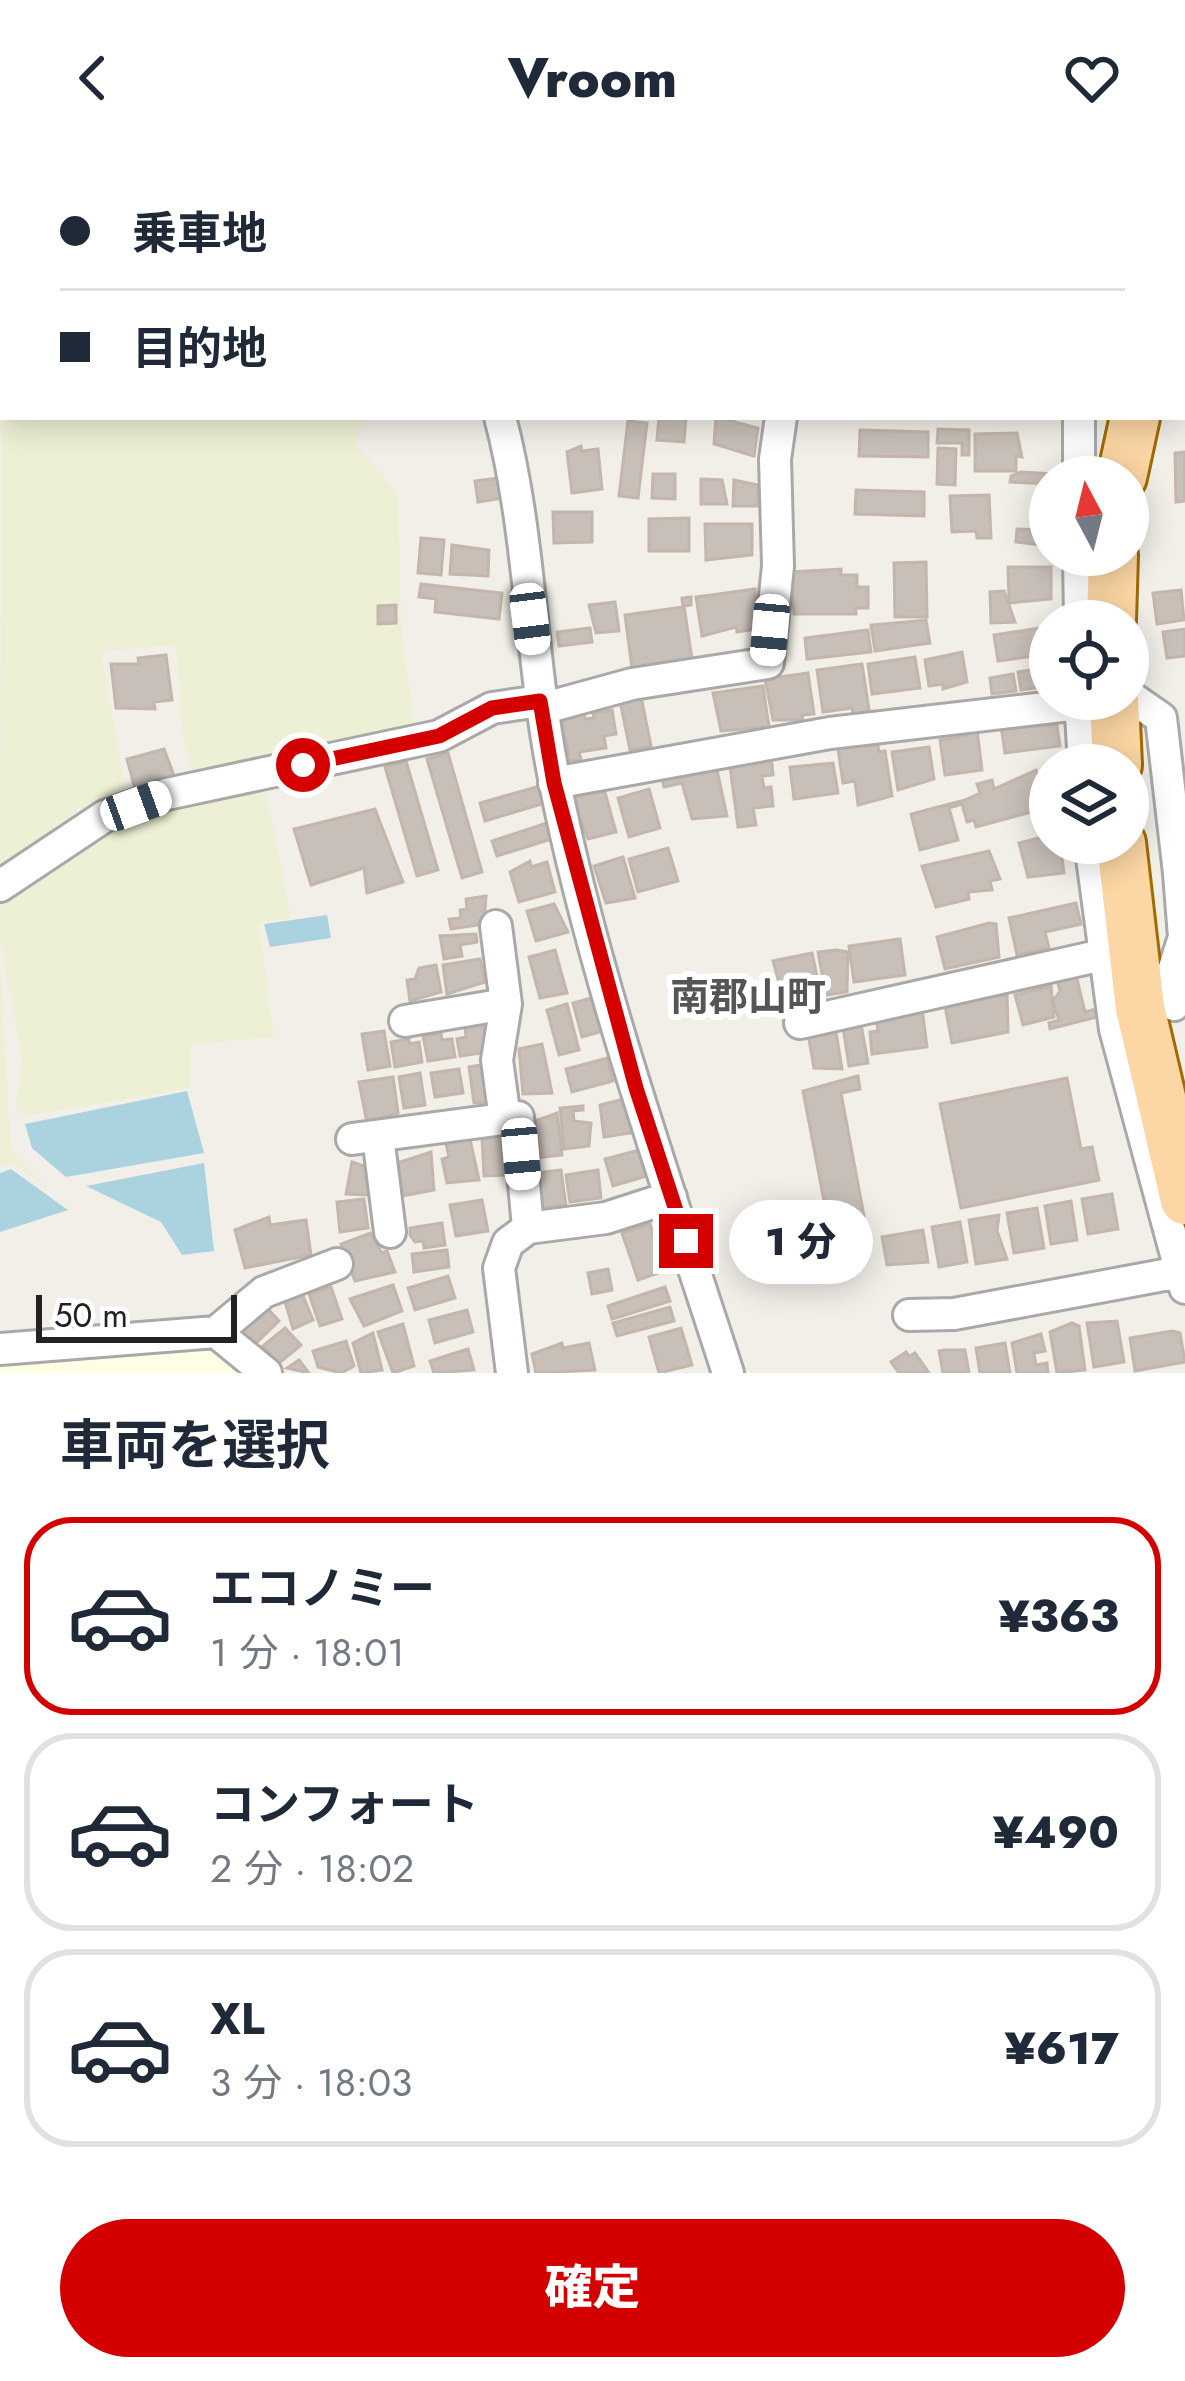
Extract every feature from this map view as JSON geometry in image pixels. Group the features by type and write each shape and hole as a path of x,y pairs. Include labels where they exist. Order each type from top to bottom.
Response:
{"main road":[{"path":"1127,456 1135,420"},
{"path":"1120,864 1115,952 1166,1006 1184,1189"}],"street":[{"path":"501,420 517,500 540,705 554,783 636,1088 728,1373"},
{"path":"0,886 105,816 166,794 439,736 492,708 540,705 632,684 767,663 778,566 775,459 781,420"},
{"path":"1079,420 1079,456"},
{"path":"554,783 830,734 1029,709"},
{"path":"1149,710 1161,718 1182,873 1185,937 1166,1006"},
{"path":"909,1315 954,1314 1183,1280 1115,1029 1115,952 1095,864"},
{"path":"496,926 506,1004 497,1060 505,1119"},
{"path":"800,1023 1115,952"},
{"path":"405,1021 506,1004"},
{"path":"390,1232 365,1137 518,1117 528,1228"},
{"path":"512,1373 500,1268 508,1243 528,1228 606,1218 671,1197"},
{"path":"0,1349 216,1332 264,1292 338,1264"},
{"path":"216,1332 266,1373"}],"shaded area":[{"path":"2,420 365,420 355,442 398,493 401,627 415,729 194,777 182,730 176,645 101,651 126,792 78,810 0,866"},
{"path":"266,790 291,918 259,923 274,1037 191,1044 190,1088 24,1116 16,1108 22,1059 0,939 0,896 109,827"},
{"path":"0,960 11,1151 49,1189 13,1163 0,1168"},
{"path":"214,1346 250,1373 0,1373 0,1354"}],"water":[{"path":"327,915 331,938 270,947 264,924"},
{"path":"187,1091 204,1153 66,1177 32,1148 25,1124"},
{"path":"204,1163 214,1251 182,1255 161,1222 86,1186"},
{"path":"11,1169 68,1210 0,1232 0,1173"}],"building":[{"path":"659,420 686,420 684,442 657,440"},
{"path":"716,420 758,428 754,456 714,444"},
{"path":"628,421 647,423 638,498 619,496"},
{"path":"938,429 969,430 969,455 962,455 962,443 937,443"},
{"path":"860,430 928,432 928,457 859,456"},
{"path":"1017,433 1022,457 1016,456 1016,471 975,471 975,434"},
{"path":"581,446 582,451 598,449 602,489 572,493 567,452"},
{"path":"938,448 956,449 955,485 937,484"},
{"path":"1185,452 1185,501 1176,502 1175,453"},
{"path":"1029,472 1029,483 1010,482 1011,476"},
{"path":"653,474 675,474 675,499 652,498"},
{"path":"499,478 503,498 478,502 475,481"},
{"path":"701,479 722,480 727,504 701,504"},
{"path":"734,480 758,485 758,506 733,506"},
{"path":"856,490 924,492 924,516 855,514"},
{"path":"989,495 991,538 977,538 976,531 952,532 950,496"},
{"path":"553,512 592,512 592,542 554,543"},
{"path":"689,518 689,551 649,551 649,519"},
{"path":"705,524 752,524 752,555 706,560"},
{"path":"1017,529 1029,529 1029,544 1016,542"},
{"path":"421,538 444,540 441,575 418,573"},
{"path":"452,545 489,550 488,576 450,574"},
{"path":"926,562 927,617 895,617 894,563"},
{"path":"1008,567 1029,567 1029,576 1051,576 1051,599 1009,603"},
{"path":"841,569 841,575 857,575 857,587 868,587 868,608 856,608 856,614 794,614 791,572"},
{"path":"421,584 502,593 499,619 435,612 436,599 419,597"},
{"path":"755,589 757,629 737,632 736,627 702,636 696,597"},
{"path":"1181,590 1184,620 1157,624 1153,593"},
{"path":"1004,591 1015,622 991,623 990,592"},
{"path":"691,597 691,605 684,606 692,659 632,668 625,615 683,607 682,598"},
{"path":"615,602 619,631 596,633 589,605"},
{"path":"396,605 396,623 378,624 378,606"},
{"path":"926,620 930,643 875,651 871,625"},
{"path":"590,628 592,642 559,646 557,632"},
{"path":"1185,629 1185,656 1167,658 1163,632"},
{"path":"868,630 871,652 807,659 805,638"},
{"path":"1029,630 1029,657 998,661 994,635"},
{"path":"962,652 967,682 943,689 943,684 929,686 925,660"},
{"path":"166,655 172,700 154,702 155,709 116,708 111,664 139,664 138,658"},
{"path":"915,657 920,688 872,694 868,664"},
{"path":"862,664 870,716 853,714 852,708 823,712 817,670"},
{"path":"1029,670 1029,689 1021,690 1018,672"},
{"path":"808,673 814,714 802,715 803,720 773,720 765,679"},
{"path":"1013,674 1016,691 992,694 990,678"},
{"path":"763,686 769,727 721,731 713,693"},
{"path":"641,696 651,746 630,750 620,701"},
{"path":"612,710 616,734 604,736 606,748 579,752 581,759 570,761 561,717 584,713 585,719 594,718 593,713"},
{"path":"1029,715 1029,720 1048,720 1049,726 1057,725 1060,744 1029,744 1029,750 1005,753 1000,719"},
{"path":"976,722 982,770 945,775 940,740 966,736 964,724"},
{"path":"877,740 879,752 885,751 892,796 858,805 855,781 843,783 837,742"},
{"path":"929,747 934,779 898,790 892,752"},
{"path":"164,749 175,778 135,789 127,759"},
{"path":"448,753 482,872 462,878 427,759"},
{"path":"771,755 773,775 762,776 764,788 771,787 773,806 753,808 756,825 738,827 729,759"},
{"path":"406,761 438,870 417,876 385,767"},
{"path":"715,761 727,816 692,819 682,783 664,787 661,774"},
{"path":"833,763 838,793 794,799 790,767"},
{"path":"1029,773 1029,813 976,827 974,820 967,822 962,804 949,808 958,840 920,850 911,814 965,800 980,793 977,784 992,780 994,789"},
{"path":"543,785 548,802 485,821 480,803"},
{"path":"604,789 616,832 588,839 572,798"},
{"path":"649,789 660,828 629,837 618,798"},
{"path":"375,809 403,882 367,893 364,868 311,885 294,829"},
{"path":"553,821 558,837 497,856 492,841"},
{"path":"1029,840 1029,864 1063,864 1064,873 1028,877 1019,843"},
{"path":"668,848 678,881 638,892 629,859"},
{"path":"989,851 1000,879 990,881 992,890 968,892 969,899 936,907 922,866"},
{"path":"623,857 635,898 606,903 594,866"},
{"path":"530,861 531,867 547,862 555,892 519,902 510,872"},
{"path":"486,896 484,924 451,929 449,919 461,918 466,899"},
{"path":"1076,903 1081,924 1045,932 1049,948 1017,955 1009,918"},
{"path":"554,904 568,932 536,941 527,911"},
{"path":"996,924 999,957 945,969 937,937"},
{"path":"476,934 477,942 460,945 462,956 444,959 440,936"},
{"path":"900,939 905,975 854,982 849,946"},
{"path":"555,950 567,993 540,998 529,957"},
{"path":"818,952 848,952 847,992 826,995"},
{"path":"812,953 820,990 783,998 773,961"},
{"path":"480,959 485,982 447,994 443,965"},
{"path":"436,965 441,992 410,1001 407,980 415,979 419,968"},
{"path":"1076,975 1085,1012 1099,1008 1101,1016 1050,1029 1049,1023 1059,1020 1053,1001 1060,991 1057,980"},
{"path":"1051,986 1054,1017 1023,1025 1015,995"},
{"path":"1007,994 1008,1032 952,1043 945,1006"},
{"path":"598,996 607,1030 582,1037 573,1003"},
{"path":"567,1004 579,1050 559,1055 547,1010"},
{"path":"922,1008 927,1047 872,1054 870,1032 878,1031 876,1018"},
{"path":"484,1024 488,1052 460,1056 457,1039 466,1037 465,1027"},
{"path":"861,1024 868,1063 849,1066 843,1027"},
{"path":"835,1026 842,1069 814,1068 808,1034"},
{"path":"384,1031 390,1066 368,1070 362,1034"},
{"path":"441,1033 442,1040 452,1039 455,1057 428,1061 423,1036"},
{"path":"409,1039 409,1044 419,1042 422,1062 395,1067 391,1042"},
{"path":"542,1044 552,1093 523,1094 519,1049"},
{"path":"607,1058 613,1081 572,1092 566,1069"},
{"path":"486,1064 486,1102 474,1103 469,1067"},
{"path":"459,1069 463,1093 435,1097 431,1073"},
{"path":"420,1073 425,1105 404,1108 399,1077"},
{"path":"858,1076 860,1089 841,1093 864,1216 828,1222 803,1091"},
{"path":"393,1077 398,1113 367,1123 359,1082"},
{"path":"1067,1078 1081,1149 1092,1147 1099,1180 961,1208 940,1104"},
{"path":"627,1098 636,1132 604,1137 600,1105"},
{"path":"583,1106 573,1111 574,1121 591,1123 589,1146 564,1149 560,1108"},
{"path":"557,1113 562,1155 536,1158 532,1122"},
{"path":"504,1136 506,1175 484,1176 482,1137"},
{"path":"470,1139 479,1180 447,1183 442,1159 449,1157 446,1144"},
{"path":"639,1150 647,1176 613,1186 605,1159"},
{"path":"431,1152 434,1190 402,1196 397,1163"},
{"path":"352,1162 373,1169 368,1195 346,1194"},
{"path":"561,1170 566,1205 541,1208 537,1173"},
{"path":"598,1170 601,1198 570,1202 566,1175"},
{"path":"1112,1194 1118,1229 1088,1234 1082,1199"},
{"path":"364,1199 368,1228 340,1232 337,1202"},
{"path":"482,1200 488,1231 456,1236 450,1205"},
{"path":"1071,1201 1077,1240 1051,1244 1045,1206"},
{"path":"1037,1208 1044,1248 1014,1253 1007,1213"},
{"path":"999,1215 997,1231 1007,1259 976,1264 969,1220"},
{"path":"269,1217 270,1225 306,1220 311,1255 245,1268 235,1230"},
{"path":"960,1222 967,1262 939,1267 932,1227"},
{"path":"442,1223 445,1245 424,1248 423,1241 415,1242 410,1235 410,1228"},
{"path":"650,1224 656,1241 663,1238 670,1257 656,1265 658,1273 638,1280 622,1233"},
{"path":"923,1230 928,1262 887,1265 882,1237"},
{"path":"370,1233 382,1253 387,1251 395,1272 355,1281 341,1244"},
{"path":"447,1250 449,1267 414,1272 412,1254"},
{"path":"608,1269 612,1290 592,1294 588,1273"},
{"path":"448,1276 455,1298 415,1310 408,1288"},
{"path":"393,1285 402,1311 364,1326 350,1299"},
{"path":"331,1287 342,1319 320,1326 309,1294"},
{"path":"665,1287 670,1301 612,1319 608,1306"},
{"path":"301,1291 313,1320 293,1329 284,1298"},
{"path":"670,1307 674,1321 617,1336 613,1323"},
{"path":"267,1308 279,1321 254,1345 242,1332"},
{"path":"467,1310 473,1332 435,1343 429,1320"},
{"path":"1117,1321 1124,1362 1094,1367 1087,1323"},
{"path":"1072,1323 1079,1326 1085,1370 1057,1373 1050,1332"},
{"path":"403,1324 414,1366 393,1373 378,1332"},
{"path":"285,1328 301,1345 278,1364 263,1346"},
{"path":"681,1328 692,1365 659,1373 649,1337"},
{"path":"373,1333 382,1370 361,1373 353,1343"},
{"path":"1180,1333 1185,1362 1135,1371 1130,1338"},
{"path":"1041,1334 1045,1351 1034,1353 1036,1365 1047,1363 1048,1373 1017,1373 1012,1343"},
{"path":"346,1341 354,1366 341,1373 318,1367 313,1351"},
{"path":"562,1343 563,1348 589,1343 595,1370 536,1373 532,1354"},
{"path":"1005,1343 1010,1373 980,1373 976,1348"},
{"path":"468,1349 474,1370 434,1373 430,1361"},
{"path":"965,1350 969,1373 943,1373 939,1351"},
{"path":"906,1352 909,1356 915,1353 929,1373 899,1373 891,1362"},
{"path":"299,1360 309,1373 287,1368"}],"district":[{"name":"南郡山町","path":"748,996"}],"route":[{"path":"303,765 439,736 492,708 540,701 554,783 636,1088 686,1241"}]}
